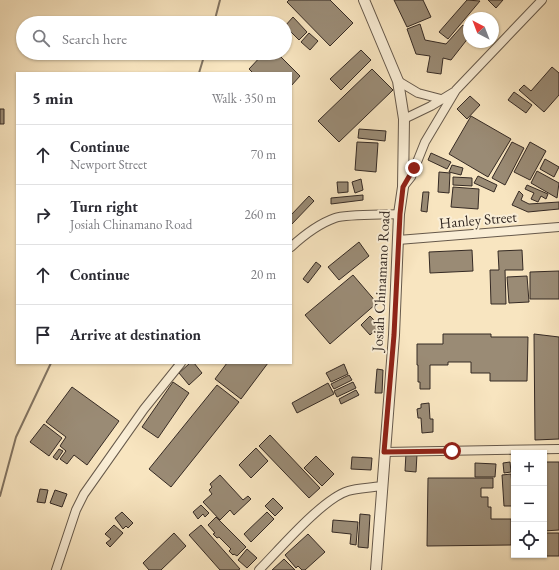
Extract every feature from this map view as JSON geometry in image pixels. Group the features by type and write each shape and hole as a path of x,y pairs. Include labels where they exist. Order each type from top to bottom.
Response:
{"street":[{"name":"Josiah Chinamano Road","path":"364,0 398,81 404,119 403,187 398,240 394,335 381,486 376,570"},
{"path":"403,187 411,177 425,142 456,90 542,0"},
{"path":"398,81 418,93 442,99"},
{"path":"404,119 417,114 456,90"},
{"path":"292,246 304,235 320,225 336,218 400,214"},
{"name":"Hanley Street","path":"398,240 559,227"},
{"path":"56,570 76,510 84,494 144,409 180,364"},
{"path":"384,452 559,449"},
{"path":"259,570 321,507 333,498 348,491 381,486"}],"building":[{"path":"289,0 330,0 353,23 330,46 287,2"},
{"path":"394,0 423,0 431,17 407,27"},
{"path":"467,0 480,1 471,12 463,12 463,21 448,39 439,32"},
{"path":"488,0 503,0 496,8"},
{"path":"293,17 307,32 299,40 292,33"},
{"path":"420,24 425,40 446,44 463,25 463,45 451,60 443,58 441,74 427,72 430,56 416,54 407,29"},
{"path":"309,33 318,41 310,50 301,42"},
{"path":"361,50 371,60 341,90 330,79"},
{"path":"257,60 284,60 300,76 292,85 292,72 252,72 249,69"},
{"path":"552,67 559,73 559,95 544,112 519,90 524,85 531,91"},
{"path":"372,69 393,90 339,142 318,121"},
{"path":"514,92 532,105 526,113 508,100"},
{"path":"470,96 480,105 467,119 457,109"},
{"path":"0,109 4,109 4,124 0,124"},
{"path":"471,116 511,139 488,177 449,154"},
{"path":"359,129 386,131 385,141 358,138"},
{"path":"357,142 378,143 376,172 355,170"},
{"path":"512,142 524,148 505,185 492,178"},
{"path":"530,142 546,151 530,180 514,172"},
{"path":"431,153 451,162 447,169 428,160"},
{"path":"545,159 559,167 554,177 540,169"},
{"path":"452,165 463,168 461,175 449,172"},
{"path":"537,171 559,183 557,198 531,183"},
{"path":"439,172 450,173 449,193 438,192"},
{"path":"478,176 497,185 494,192 474,183"},
{"path":"453,177 472,178 472,186 453,185"},
{"path":"361,179 363,190 355,193 352,182"},
{"path":"337,182 348,182 348,192 338,193"},
{"path":"527,185 548,194 546,199 541,196 538,202 531,199 534,193 525,189"},
{"path":"453,187 479,189 478,209 451,207"},
{"path":"519,191 523,195 521,200 529,204 559,202 559,209 528,212 512,205"},
{"path":"423,192 429,192 427,212 421,211"},
{"path":"363,195 363,200 331,204 331,198"},
{"path":"309,196 314,201 292,224 292,214"},
{"path":"359,242 369,256 339,280 328,267"},
{"path":"472,250 473,271 430,273 429,252"},
{"path":"522,250 523,270 505,270 506,304 491,304 490,270 499,270 498,251"},
{"path":"316,262 321,266 308,283 303,279"},
{"path":"559,271 559,299 530,299 530,272"},
{"path":"353,275 377,303 330,344 305,315"},
{"path":"527,276 529,302 509,303 507,277"},
{"path":"370,316 380,326 370,335 361,325"},
{"path":"443,334 491,334 491,337 528,337 527,381 490,381 490,373 471,373 471,362 448,362 448,365 430,365 430,389 420,389 420,382 418,382 417,344 443,344"},
{"path":"534,334 559,337 559,439 535,440"},
{"path":"189,364 195,364 202,373 189,385 179,373"},
{"path":"226,364 267,364 241,399 215,379"},
{"path":"344,364 348,374 331,382 326,373"},
{"path":"377,369 383,370 382,393 375,393"},
{"path":"349,375 352,380 334,389 331,384"},
{"path":"173,382 189,393 158,438 142,427"},
{"path":"353,382 356,388 337,397 334,391"},
{"path":"328,383 334,394 297,413 292,403"},
{"path":"217,385 239,402 171,487 149,469"},
{"path":"72,387 119,421 87,465 74,455 67,464 60,459 66,451 60,446 66,437 46,422"},
{"path":"356,390 359,395 341,404 339,399"},
{"path":"429,403 430,419 433,419 433,432 422,433 421,418 418,418 417,409 421,408 421,404"},
{"path":"44,424 62,438 49,456 30,442"},
{"path":"270,435 320,488 309,498 259,446"},
{"path":"256,448 268,461 251,478 239,465"},
{"path":"59,449 63,451 57,460 53,457"},
{"path":"406,453 417,454 416,472 405,471"},
{"path":"316,456 334,474 322,486 304,468"},
{"path":"352,457 372,458 371,470 351,469"},
{"path":"510,462 511,472 504,473 503,463"},
{"path":"547,462 559,462 559,530 547,531"},
{"path":"475,463 496,464 495,477 475,477"},
{"path":"511,474 511,506 504,506 502,475"},
{"path":"220,475 243,500 248,496 251,499 234,515 230,510 220,520 203,502 212,494 209,490 212,487 210,484"},
{"path":"428,478 493,478 493,488 481,488 481,497 488,497 488,507 491,507 491,519 511,519 511,545 427,546"},
{"path":"40,489 48,490 45,503 37,502"},
{"path":"55,490 67,494 62,507 50,503"},
{"path":"273,498 283,508 275,516 265,506"},
{"path":"201,505 209,513 205,517 203,514 198,519 193,512"},
{"path":"122,512 133,523 128,528 126,526 123,529 115,518"},
{"path":"267,512 274,519 251,542 244,534"},
{"path":"360,514 370,515 368,548 358,547"},
{"path":"216,517 246,547 237,556 234,554 233,555 229,551 231,549 219,537 217,538 213,534 215,533 208,525"},
{"path":"333,520 358,522 356,545 350,544 351,534 332,532"},
{"path":"114,525 123,533 110,547 106,543 111,539 105,534"},
{"path":"201,525 240,569 220,570 189,535"},
{"path":"174,533 186,546 161,570 149,570 143,563"},
{"path":"547,533 559,533 559,556 547,556"},
{"path":"308,534 325,552 305,570 302,570 298,566 296,568 285,555"},
{"path":"247,549 257,558 247,568 238,560"},
{"path":"284,559 295,570 272,570"}],"waterway":[{"path":"216,16 220,0"},
{"path":"199,72 203,60"},
{"path":"0,496 16,437 51,364"}],"route":[{"path":"414,168 411,177 403,187 400,214 394,335 384,452 452,451"}]}
